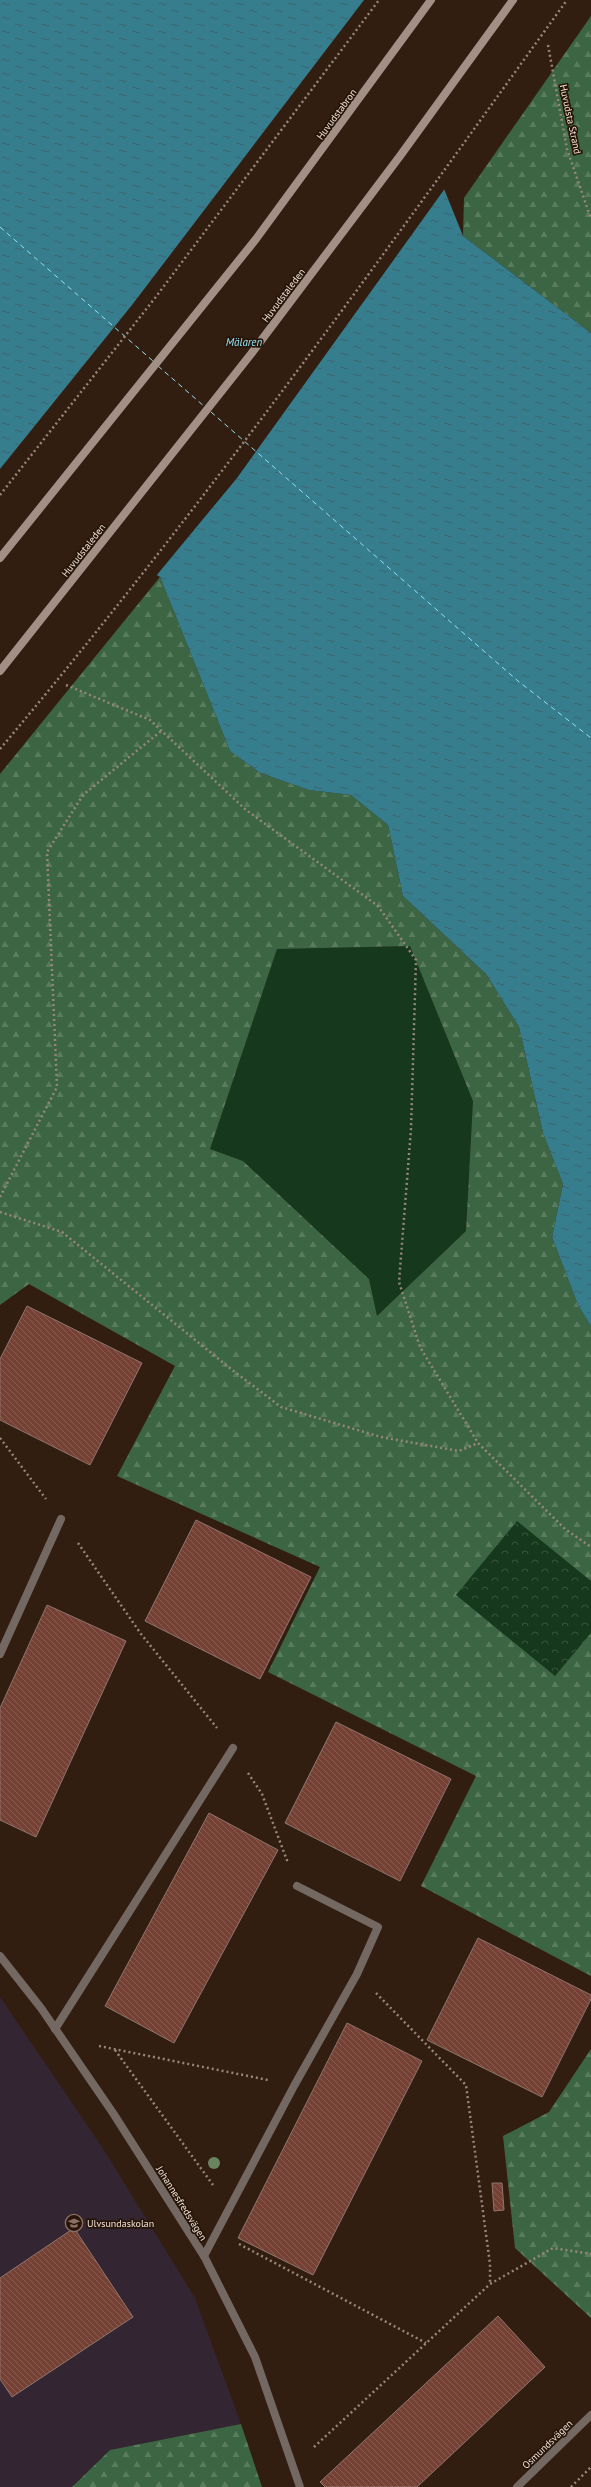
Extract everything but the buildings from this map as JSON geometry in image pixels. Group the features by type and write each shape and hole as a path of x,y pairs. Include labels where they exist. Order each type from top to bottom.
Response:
{"main road":[{"name":"Huvudstabron","path":"0,558 256,239 431,0"},
{"name":"Huvudstaleden","path":"0,671 256,347 400,156 513,0"}],"street":[{"path":"0,1654 61,1519"},
{"path":"55,2029 233,1748"},
{"path":"204,2256 294,2086 357,1974 378,1927 297,1886"},
{"name":"Johannesfredsvägen","path":"0,1956 55,2029 112,2113 204,2256 255,2357 300,2487"},
{"name":"Osmundsvägen","path":"518,2487 591,2415"}],"path":[{"path":"0,494 155,298 379,0"},
{"path":"0,749 130,590 264,416 567,0"},
{"name":"Huvudsta Strand","path":"548,45 567,149 591,219"},
{"path":"66,685 150,720 246,810 378,906 416,960 411,1129 399,1282 420,1347 478,1443 565,1529 591,1547"},
{"path":"0,1197 57,1087 47,852 83,795 161,730"},
{"path":"0,1212 62,1232 230,1369 281,1407 381,1437 459,1451 478,1443"},
{"path":"0,1438 61,1519 140,1634 233,1748 262,1794 297,1886"},
{"path":"357,1974 466,2085 490,2264 490,2284"},
{"path":"61,2039 294,2086"},
{"path":"114,2049 230,2208"},
{"path":"217,2232 426,2343"},
{"path":"293,2466 490,2284 553,2248 591,2254"},
{"path":"571,2487 591,2468"}],"shaded area":[{"name":"Ulvsundaskolan","path":"0,1997 102,2147 195,2298 241,2424 110,2450 72,2487 0,2487"}],"green space":[{"path":"591,16 591,333 463,236 464,198"},
{"path":"160,577 230,751 260,773 309,790 351,795 388,825 403,896 486,974 519,1027 543,1133 563,1184 552,1237 578,1305 591,1326 591,1976 421,1886 476,1776 268,1672 320,1567 117,1476 175,1366 29,1284 0,1305 0,774","holes":["410,946 473,1101 466,1231 377,1316 369,1279 243,1161 210,1149 277,949"]},
{"path":"410,946 473,1101 466,1231 377,1316 369,1279 243,1161 210,1149 277,949"},
{"path":"517,1521 591,1581 591,1633 555,1676 456,1595"},
{"path":"591,2049 591,2318 515,2248 503,2136 549,2112"},
{"path":"241,2424 262,2487 72,2487 110,2450"}],"water":[{"name":"Mälaren","path":"0,0 368,0 463,236 591,333 591,1326 578,1305 552,1237 563,1184 543,1133 519,1027 486,974 403,896 388,825 351,795 309,790 260,773 230,751 160,577 0,476"}],"pier":[{"path":"364,0 370,0 446,187 237,478 156,576 0,478 0,469 132,305"}],"ferry route":[{"path":"0,227 153,361"},
{"path":"158,366 205,407"},
{"path":"211,412 518,681 591,738"}],"place":[{"name":"Ulvsundaskolan","path":"74,2223"}]}
